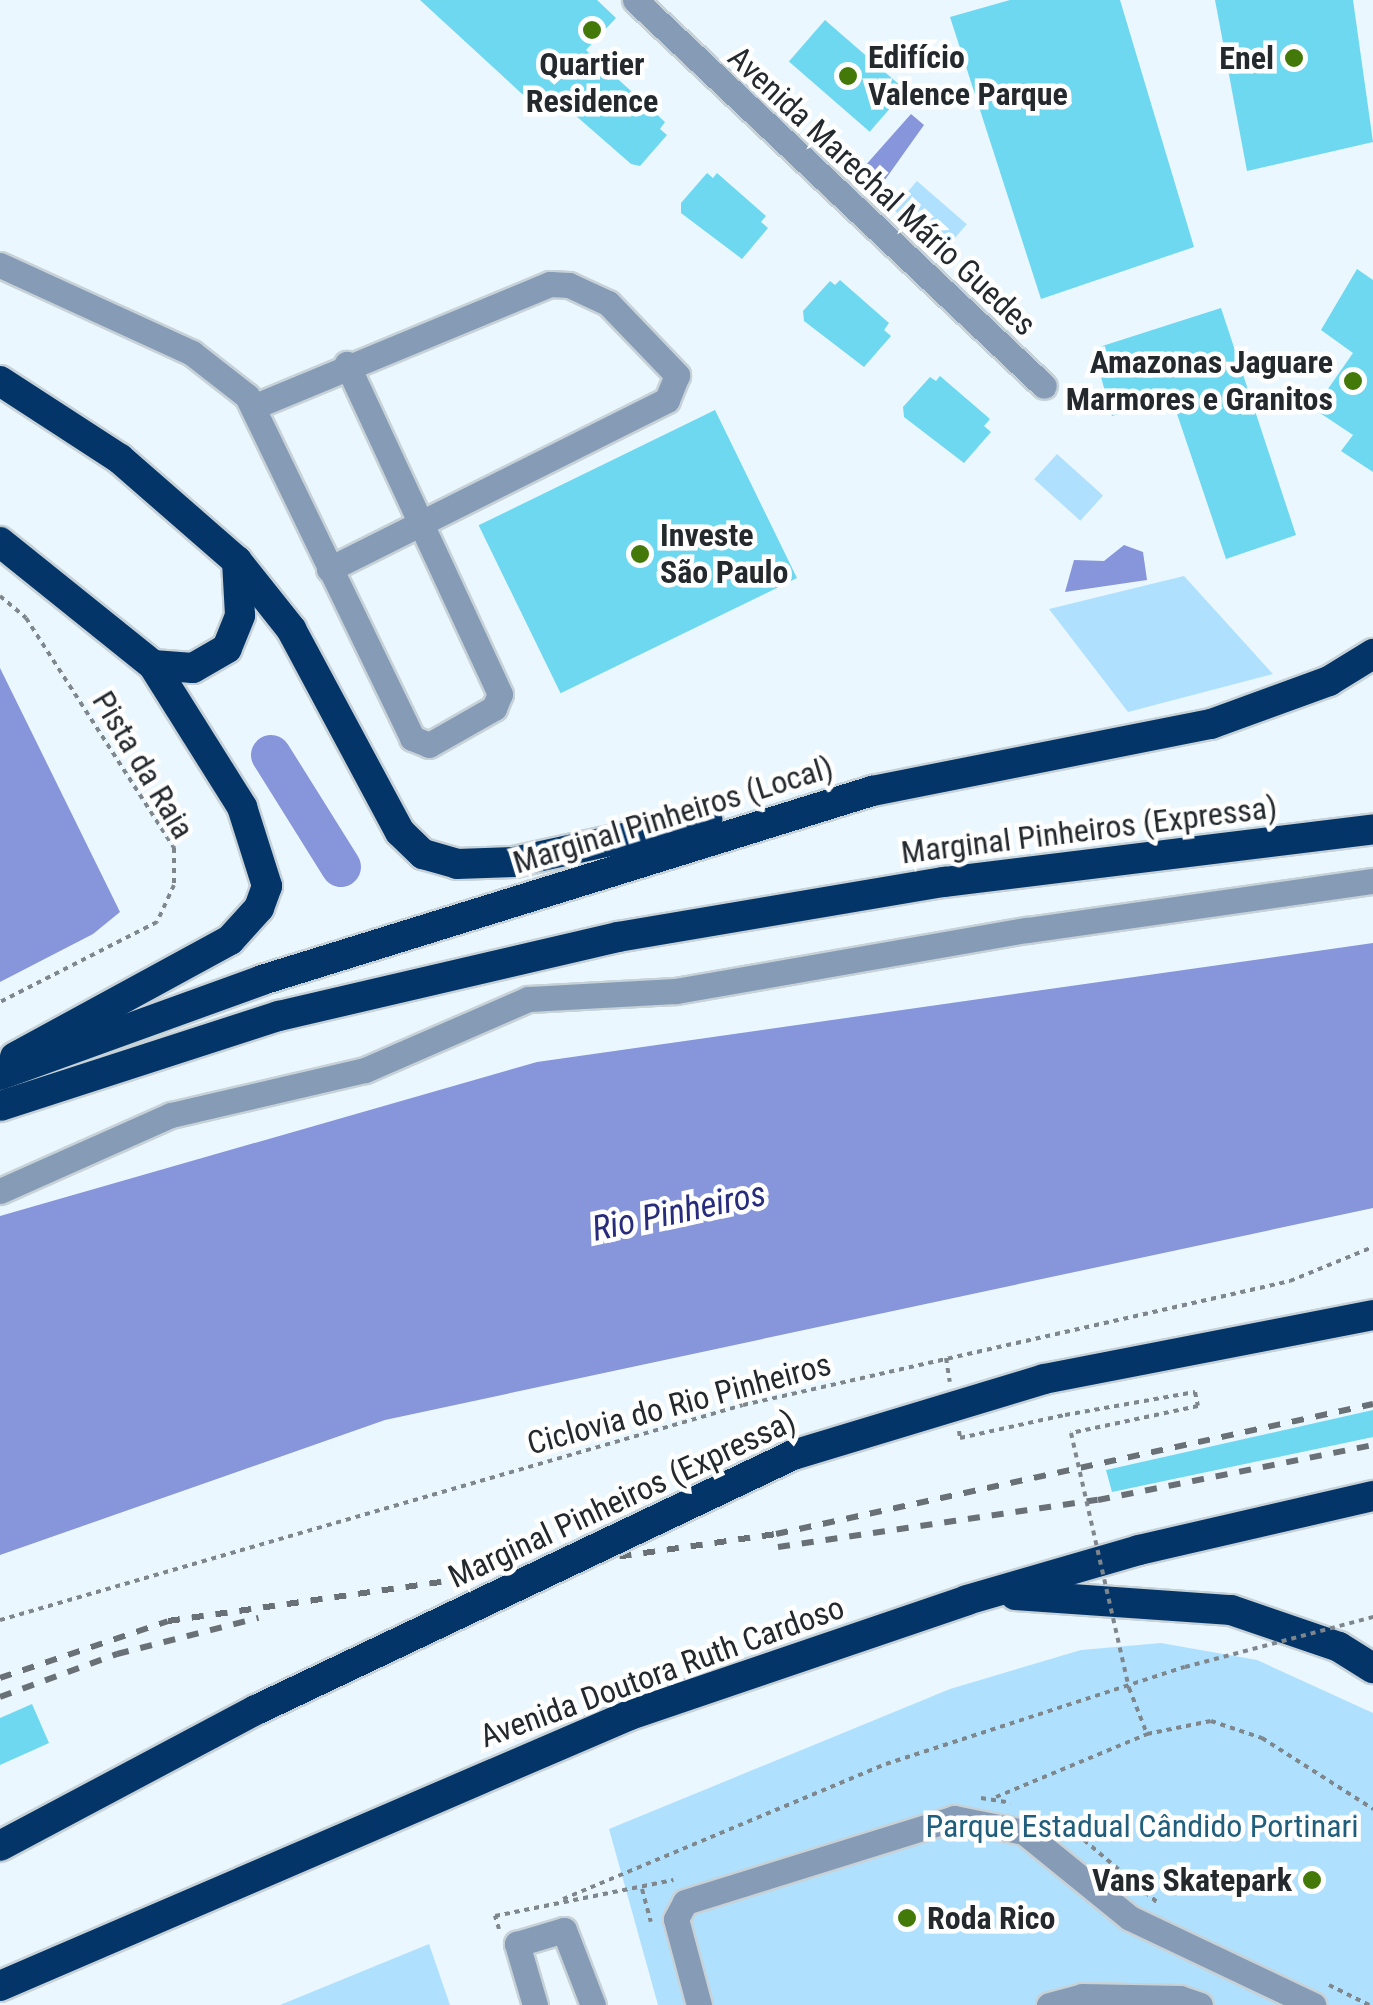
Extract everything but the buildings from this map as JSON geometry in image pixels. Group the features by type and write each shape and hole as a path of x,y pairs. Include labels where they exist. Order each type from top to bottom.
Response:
{"highway":[{"path":"0,381 120,459 237,561 291,629 400,832 440,861 567,854 803,798 872,792"},
{"path":"0,542 153,665 242,807 265,867 260,908 230,940 0,1066"},
{"path":"153,665 193,668 227,648 240,615 237,561"},
{"name":"Marginal Pinheiros (Local)","path":"0,1075 262,980 872,792 1211,724 1330,680 1373,654"},
{"name":"Marginal Pinheiros (Expressa)","path":"0,1106 280,1016 618,937 944,882 1373,829"},
{"name":"Marginal Pinheiros (Expressa)","path":"0,1846 256,1710 793,1455 1044,1379 1373,1315"},
{"name":"Avenida Doutora Ruth Cardoso","path":"0,1986 630,1715 1139,1550 1373,1496"},
{"path":"997,1593 1231,1610 1338,1647 1373,1668"}],"lane":[{"name":"Avenida Marechal Mário Guedes","path":"635,0 1044,386"},
{"path":"0,264 192,352 234,387 254,414 412,738 429,745 494,708 501,698 423,519 347,364"},
{"path":"254,414 347,364 550,284 569,285 608,303 676,375 676,391 329,569"},
{"path":"0,1191 171,1115 366,1070 528,1000 676,991 1028,930 1373,881"},
{"path":"700,2005 676,1919 684,1902 954,1818 1024,1832 1086,1876 1130,1918 1316,1993"},
{"path":"535,2005 517,1944 564,1930 593,2005"},
{"path":"1049,2005 1082,1996 1180,1998 1200,2005"}],"path":[{"name":"Pista da Raia","path":"0,596 26,618 174,848 174,885 157,922 0,1002"},
{"name":"Ciclovia do Rio Pinheiros","path":"0,1620 743,1405 1290,1282 1373,1247"},
{"path":"1066,1415 1195,1392 1198,1406 1071,1433 1129,1688 1147,1734"},
{"path":"554,1903 886,1764 1129,1688 1185,1666 1373,1617"},
{"path":"996,1798 1147,1734 1184,1723 1235,1725 1373,1809"},
{"path":"965,1798 996,1798 1022,1807"},
{"path":"1035,1811 1084,1840 1164,1906"},
{"path":"642,1888 680,1878"},
{"path":"1316,1993 1370,2005"}],"green space":[{"path":"917,181 967,224 943,252 893,209"},
{"path":"1057,454 1103,495 1080,521 1034,479"},
{"path":"1184,576 1273,674 1128,712 1049,609"},
{"name":"Parque Estadual Cândido Portinari","path":"1161,1643 1257,1660 1373,1713 1373,2005 658,2005 609,1829 950,1689 1081,1650"},
{"path":"429,1944 450,2005 280,2005"}],"water":[{"path":"911,114 924,125 882,184 864,167"},
{"path":"1124,545 1143,552 1147,580 1065,592 1074,560 1104,561"},
{"path":"0,668 120,912 93,934 0,982"},
{"name":"Rio Pinheiros","path":"1373,943 1373,1208 385,1420 0,1555 0,1216 537,1062"}],"waterway":[{"path":"271,755 341,867"}],"railway":[{"path":"0,1678 168,1621 776,1534 1373,1404"},
{"path":"778,1547 1098,1500 1373,1445"},
{"path":"0,1697 117,1654 258,1618"}],"place":[{"name":"Quartier Residence","path":"592,30"},
{"name":"Enel","path":"1294,58"},
{"name":"Edifício Valence Parque","path":"848,76"},
{"name":"Amazonas Jaguare Marmores e Granitos","path":"1353,381"},
{"name":"Investe São Paulo","path":"640,554"},
{"name":"Vans Skatepark","path":"1312,1880"},
{"name":"Roda Rico","path":"907,1918"}]}
